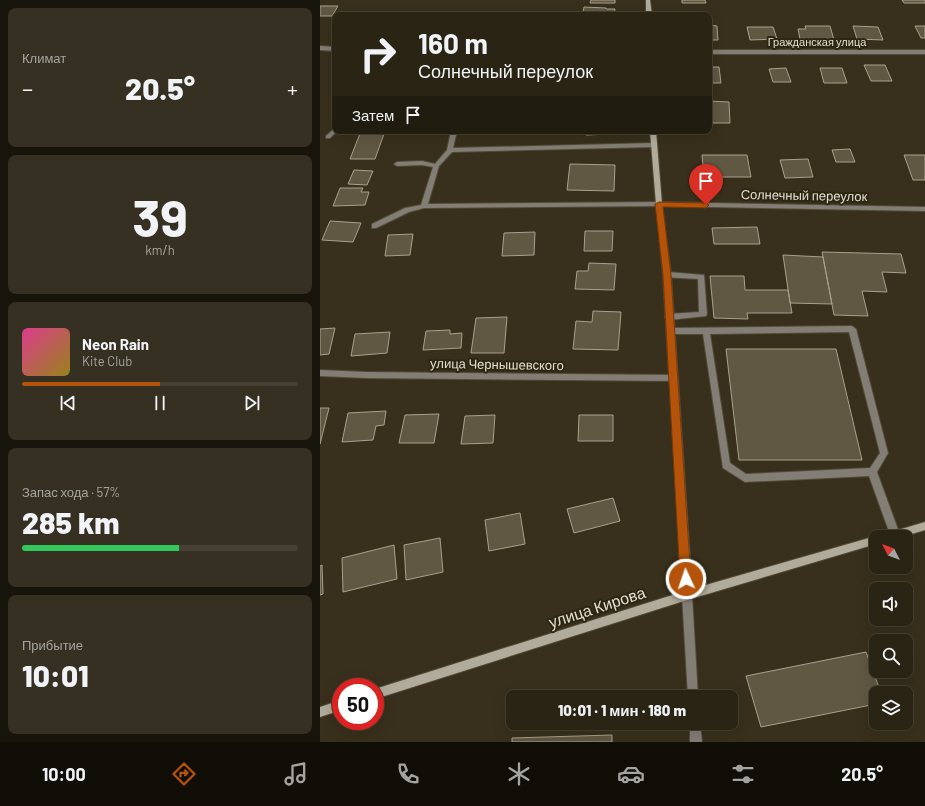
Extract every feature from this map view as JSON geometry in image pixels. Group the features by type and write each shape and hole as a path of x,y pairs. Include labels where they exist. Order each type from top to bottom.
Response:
{"main road":[{"path":"648,0 649,12"},
{"path":"653,134 667,275 687,595"},
{"path":"911,530 925,526"},
{"name":"улица Кирова","path":"384,691 687,595 869,542"},
{"path":"320,712 332,708"}],"street":[{"path":"320,48 332,49"},
{"name":"Гражданская улица","path":"712,52 925,52"},
{"path":"328,138 332,133"},
{"path":"424,206 436,166 450,150 453,134"},
{"path":"450,150 654,145"},
{"path":"397,164 422,163 436,166"},
{"name":"Солнечный переулок","path":"374,226 407,210 424,206 659,204 925,209"},
{"path":"667,275 701,277 702,284 703,314 669,317"},
{"path":"670,331 706,332 852,329 884,453 872,472 889,530"},
{"path":"706,332 726,465 744,478 872,472"},
{"name":"улица Чернышевского","path":"320,373 366,375 674,378"},
{"path":"687,595 693,690"},
{"path":"695,730 696,742"}],"building":[{"path":"591,0 615,0 615,3 590,3"},
{"path":"682,0 705,0 706,3 682,3"},
{"path":"902,0 925,0 925,3 904,3"},
{"path":"320,6 338,6 334,12 332,12 332,16 320,16"},
{"path":"584,7 615,9 614,12 583,12"},
{"path":"712,25 717,26 718,40 712,40"},
{"path":"805,26 830,26 834,40 800,39 798,29 806,29"},
{"path":"853,26 878,27 883,40 857,39"},
{"path":"915,26 925,26 925,38 921,38"},
{"path":"747,27 773,27 777,39 750,40"},
{"path":"864,65 885,65 892,81 871,81"},
{"path":"712,67 719,67 721,83 712,83"},
{"path":"786,68 791,82 773,82 769,69"},
{"path":"820,68 842,68 847,83 824,83"},
{"path":"712,101 729,102 730,123 712,123"},
{"path":"360,134 384,134 375,159 350,159"},
{"path":"586,134 610,134 586,135"},
{"path":"850,149 855,162 836,162 832,150"},
{"path":"702,155 747,155 751,177 704,177"},
{"path":"904,155 925,155 925,180 913,180"},
{"path":"808,159 813,177 785,178 780,160"},
{"path":"570,164 615,165 614,191 567,190"},
{"path":"354,170 373,171 367,185 348,184"},
{"path":"340,188 363,188 361,192 369,192 365,205 333,206"},
{"path":"330,221 361,223 353,242 322,240"},
{"path":"757,227 760,244 714,244 712,228"},
{"path":"585,231 613,231 612,251 584,251"},
{"path":"535,232 534,255 502,256 504,233"},
{"path":"413,234 410,255 385,256 388,235"},
{"path":"822,252 901,254 906,273 882,272 887,292 862,291 868,316 834,315"},
{"path":"783,255 823,257 832,304 790,303"},
{"path":"589,263 616,264 614,290 575,289 577,271 588,271"},
{"path":"710,276 744,276 745,290 788,290 792,313 747,313 748,319 714,318"},
{"path":"593,311 621,312 618,350 573,349 576,321 592,322"},
{"path":"507,317 504,353 471,353 476,318"},
{"path":"335,328 329,354 320,355 320,329"},
{"path":"450,330 450,334 462,333 461,348 423,350 426,331"},
{"path":"390,332 387,353 351,356 355,334"},
{"path":"726,349 836,349 862,460 739,460"},
{"path":"320,408 329,408 320,444"},
{"path":"386,411 384,425 376,426 373,440 342,442 348,413"},
{"path":"439,414 434,443 399,443 405,415"},
{"path":"495,415 493,443 461,444 465,416"},
{"path":"579,415 613,415 613,441 578,441"},
{"path":"613,498 620,521 574,533 567,509"},
{"path":"520,513 525,544 489,551 485,520"},
{"path":"440,538 443,572 406,580 404,545"},
{"path":"394,545 397,579 343,592 342,558"},
{"path":"322,565 323,594 320,595 320,566"},
{"path":"866,652 869,660 869,678 876,678 878,686 869,686 869,705 761,727 746,676"},
{"path":"612,735 612,742 512,742 512,738"}],"route":[{"path":"686,579 667,275 659,204 706,205"}]}
